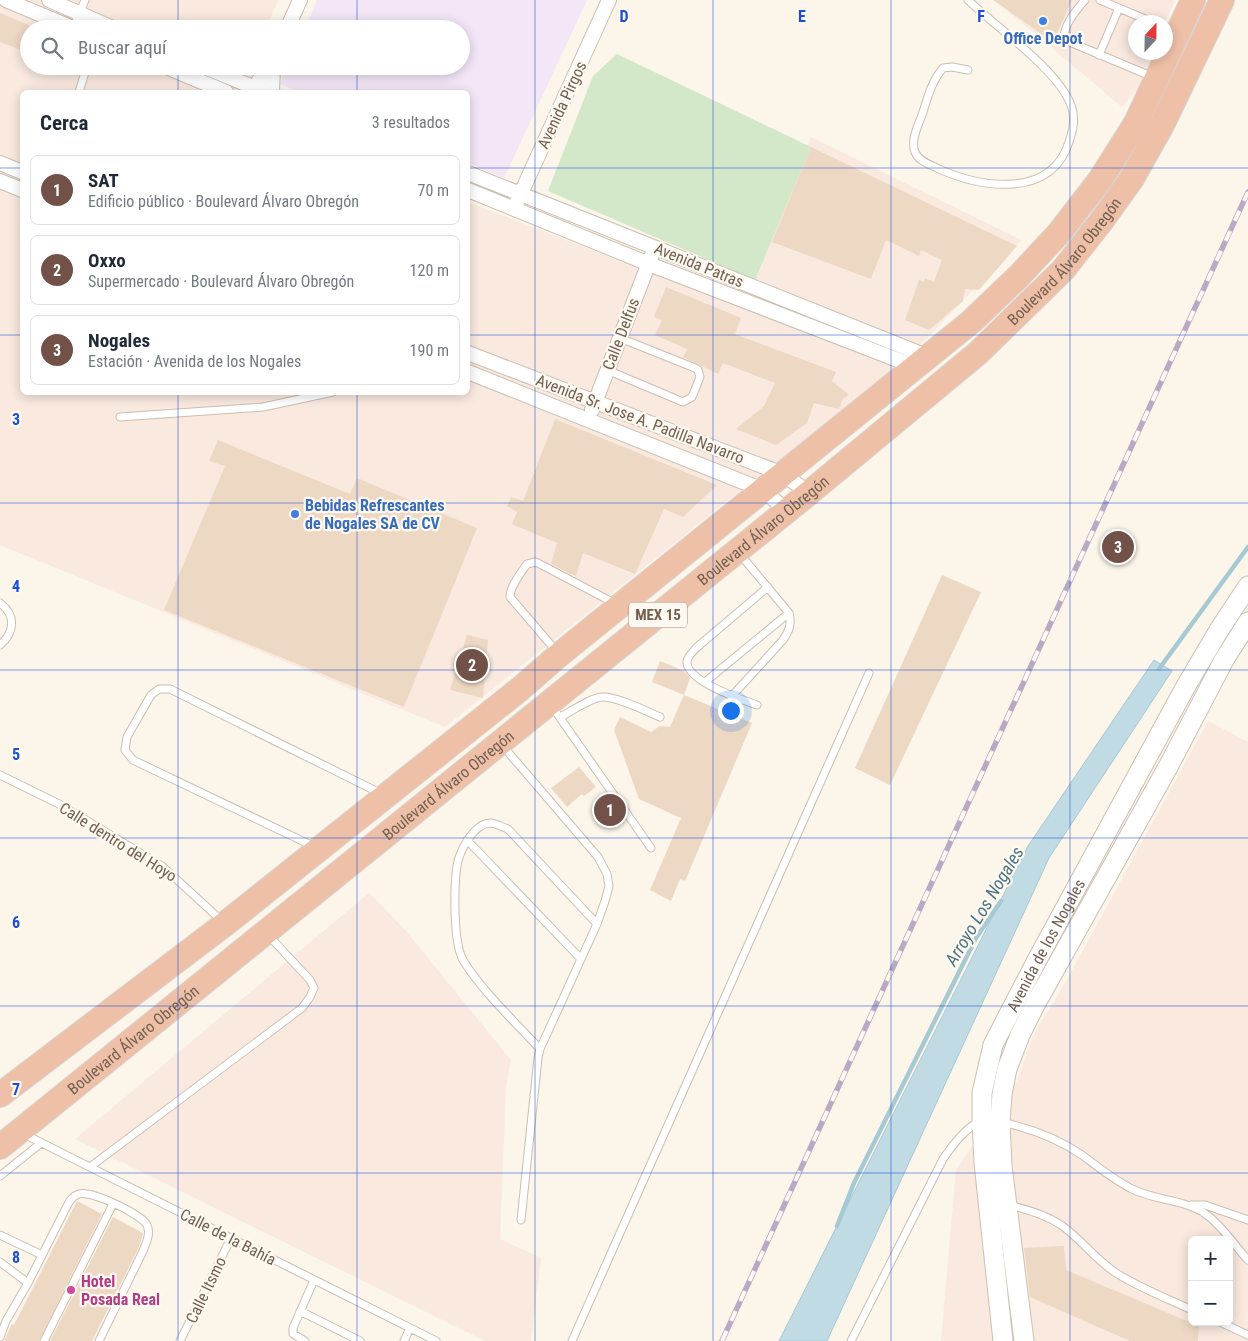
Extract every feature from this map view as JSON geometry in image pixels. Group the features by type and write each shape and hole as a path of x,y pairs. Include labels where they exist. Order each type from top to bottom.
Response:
{"highway":[{"name":"Boulevard Álvaro Obregón","path":"4,1090 225,924 520,689 559,655 972,321 1013,283 1059,233 1100,180 1131,131 1157,78 1174,32 1193,0"},
{"name":"Boulevard Álvaro Obregón","path":"0,1147 506,737 555,710 634,634 787,511 978,353 1063,270 1131,180 1162,125 1222,0"},
{"path":"506,737 542,696 550,682 559,655 589,652 606,647 634,634"}],"main road":[{"name":"Avenida de los Nogales","path":"1024,1341 1001,1147 982,1093 994,1045 1004,1022 1186,686 1248,586"},
{"name":"Avenida de los Nogales","path":"1003,1341 984,1164 991,1121 1002,1094 1007,1069 1020,1035 1168,767 1224,660 1248,622"}],"street":[{"path":"6,0 55,20"},
{"path":"49,0 92,20"},
{"path":"292,20 300,0"},
{"name":"Avenida Pirgos","path":"514,209 609,0"},
{"path":"185,75 221,90"},
{"path":"221,75 254,90"},
{"path":"257,90 266,75"},
{"path":"271,75 272,90"},
{"path":"0,163 20,171"},
{"name":"Avenida Patras","path":"470,174 656,248 922,362"},
{"path":"0,181 20,189"},
{"name":"Avenida Patras","path":"470,191 649,264 922,362"},
{"name":"Calle Delfus","path":"588,420 656,248"},
{"name":"Avenida Sr. Jose A. Padilla Navarro","path":"470,354 783,474 809,493"},
{"name":"Avenida Sr. Jose A. Padilla Navarro","path":"470,373 763,490 787,511"}],"lane":[{"path":"77,20 85,0"},
{"path":"968,0 1060,84 1072,106 1074,124 1068,145 1057,166 1046,175 1028,182 980,183 947,172 923,161 915,154 913,143 936,76 943,68 952,67 968,70"},
{"path":"1085,0 1065,30 1065,40 1070,44 1157,78"},
{"path":"1100,0 1136,15"},
{"path":"1099,55 1119,8"},
{"path":"80,90 84,75"},
{"path":"607,370 683,402 692,397 700,377 698,370 620,338"},
{"path":"120,417 263,406 319,395"},
{"path":"731,697 783,640 790,627 791,620 789,613 738,550"},
{"path":"559,655 510,597 513,586 527,564 536,562 621,606"},
{"path":"757,705 731,697 705,682 688,666 687,661 690,655 768,587"},
{"path":"0,603 10,614 12,622 6,639 0,645"},
{"path":"705,682 789,613"},
{"path":"572,1341 868,673"},
{"path":"319,849 132,760 125,750 127,737 151,695 159,690 170,689 385,795"},
{"path":"651,848 555,710 604,697 660,717"},
{"path":"506,737 598,857 607,874 609,886 597,924 540,1049 521,1220"},
{"name":"Calle dentro del Hoyo","path":"0,776 62,805 162,866 225,924"},
{"path":"540,1049 496,1002 463,959 457,942 457,865 467,840 488,823 508,829 597,924"},
{"path":"467,840 581,959"},
{"path":"90,1167 302,1008 314,988 310,980 265,932"},
{"path":"852,1341 943,1159 968,1127 991,1121 1025,1127 1046,1135 1081,1155 1115,1179 1148,1196 1186,1204 1205,1205 1248,1220"},
{"name":"Calle de la Bahía","path":"20,1132 436,1341"},
{"path":"0,1176 41,1143"},
{"path":"0,1337 6,1321 71,1199 78,1194 86,1193 141,1218 147,1224 149,1230 148,1239 143,1251 99,1341"},
{"path":"44,1341 113,1204"},
{"path":"1186,1204 1208,1216 1248,1260"},
{"path":"1007,1205 1028,1209 1044,1215 1062,1226 1114,1272 1136,1285 1188,1308"},
{"path":"0,1235 42,1255"},
{"name":"Calle Itsmo","path":"180,1341 231,1238"},
{"path":"0,1262 28,1282"},
{"path":"305,1341 293,1334 293,1328 314,1280"},
{"path":"300,1311 360,1341"},
{"path":"1229,1326 1248,1335"},
{"path":"404,1341 410,1328"}],"shaded area":[{"path":"0,0 278,0 270,20 20,20 20,75 247,75 241,90 20,90 20,395 470,395 470,203 740,308 811,137 1021,240 895,371 737,493 445,727 0,545"},
{"path":"317,0 587,0 504,178 470,164 470,90 295,90 280,84 284,75 470,75 470,20 309,20"},
{"path":"995,0 1175,0 1168,15 1128,15 1128,60 1150,60 1139,86 1122,107"},
{"path":"1208,721 1248,742 1248,1341 941,1341 956,1170 1017,1081 1035,1032 1063,987"},
{"path":"369,893 405,930 511,1060 506,1086 500,1239 541,1258 531,1341 485,1341 75,1139"}],"green space":[{"path":"617,54 811,147 755,280 548,191 593,76"}],"water":[{"name":"Arroyo Los Nogales","path":"1154,660 1172,671 1049,858 827,1341 779,1341 1028,846"}],"building":[{"name":"Office Depot","path":"993,0 1072,0 1053,42"},
{"path":"0,13 20,21 20,50 0,42"},
{"path":"811,147 1017,246 979,290 965,289 963,301 929,330 905,320 919,280 924,282 925,278 934,282 942,260 921,250 919,256 886,240 871,279 772,242"},
{"path":"666,287 741,318 735,334 836,372 832,381 849,395 843,399 839,409 814,403 807,423 776,445 736,429 764,406 775,383 723,363 718,374 683,357 687,349 655,335 662,320 654,317"},
{"path":"555,419 717,485 683,517 664,509 635,574 583,553 576,576 551,564 557,543 512,524 517,512 507,506 511,497 523,501"},
{"path":"218,440 350,494 357,478 477,528 404,707 164,610 225,466 209,461"},
{"path":"942,575 981,592 890,785 855,768"},
{"path":"467,635 488,640 483,698 450,690"},
{"path":"660,661 684,671 690,678 684,695 652,682"},
{"path":"684,695 752,723 685,881 680,879 671,901 650,890 681,818 639,799 614,730 620,717 651,732 660,726 670,727"},
{"path":"579,767 596,787 584,796 582,794 567,807 551,788"},
{"path":"77,1201 102,1214 39,1341 4,1341 12,1324 14,1325"},
{"path":"113,1217 143,1234 138,1249 92,1341 50,1341"},
{"path":"1064,1246 1066,1270 1188,1321 1188,1326 1199,1326 1198,1341 1130,1341 1030,1297 1024,1248"}],"waterway":[{"name":"Arroyo Los Nogales","path":"1159,669 1248,547"},
{"name":"Arroyo Los Nogales","path":"837,1226 854,1183 976,938 1001,901"}],"railway":[{"path":"722,1341 1248,192"}],"place":[{"name":"Office Depot","path":"1043,21"},
{"name":"Bebidas Refrescantes de Nogales SA de CV","path":"295,514"},
{"name":"Nogales","path":"1118,547"},
{"name":"Oxxo","path":"472,665"},
{"name":"SAT","path":"610,810"},
{"name":"Hotel Posada Real","path":"71,1290"}]}
